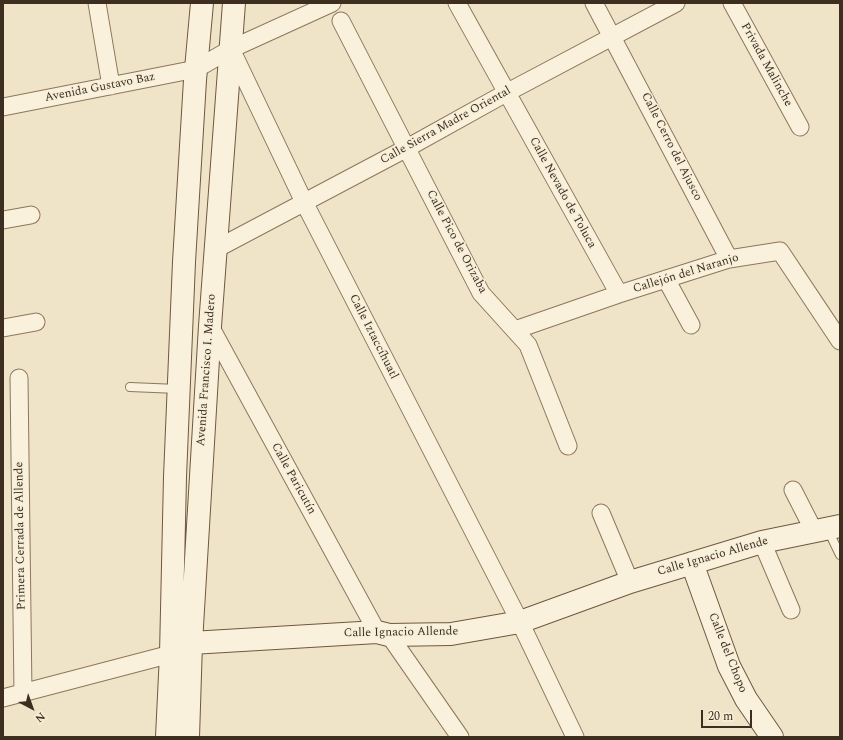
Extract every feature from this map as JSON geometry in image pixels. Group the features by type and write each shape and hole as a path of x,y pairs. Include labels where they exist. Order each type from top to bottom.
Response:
{"main road":[{"name":"Avenida Francisco I. Madero","path":"167,737 185,254 196,69 202,3"},
{"name":"Avenida Francisco I. Madero","path":"188,737 190,643 210,326 234,3"},
{"name":"Calle Ignacio Allende","path":"171,654 190,643 383,633 451,634 520,622 630,582 692,563 762,542 827,529"},
{"name":"Calle del Chopo","path":"692,563 730,666 746,699 772,737"}],"street":[{"path":"97,3 111,86"},
{"name":"Avenida Gustavo Baz","path":"3,107 196,69 231,49 332,3"},
{"name":"Calle Nevado de Toluca","path":"457,3 619,294"},
{"name":"Calle Cerro del Ajusco","path":"594,3 613,36 729,259"},
{"name":"Calle Sierra Madre Oriental","path":"216,249 407,148 506,92 676,3"},
{"name":"Privada Malinche","path":"732,3 800,127"},
{"name":"Calle Pico de Orizaba","path":"341,21 481,293 528,345 568,446"},
{"name":"Calle Iztaccíhuatl","path":"231,49 304,202 520,622 575,737"},
{"path":"3,220 31,215"},
{"name":"Callejón del Naranjo","path":"515,330 619,294 729,259 780,251 839,337"},
{"path":"666,279 691,325"},
{"path":"3,328 36,322"},
{"name":"Calle Paricutín","path":"210,326 383,633 460,737"},
{"name":"Primera Cerrada de Allende","path":"19,378 23,694"},
{"path":"793,490 827,529"},
{"path":"601,513 630,582"},
{"path":"762,542 791,610"},
{"name":"Calle Ignacio Allende","path":"3,698 171,654"}],"lane":[{"path":"130,387 179,389"},
{"path":"827,529 840,555"}]}
